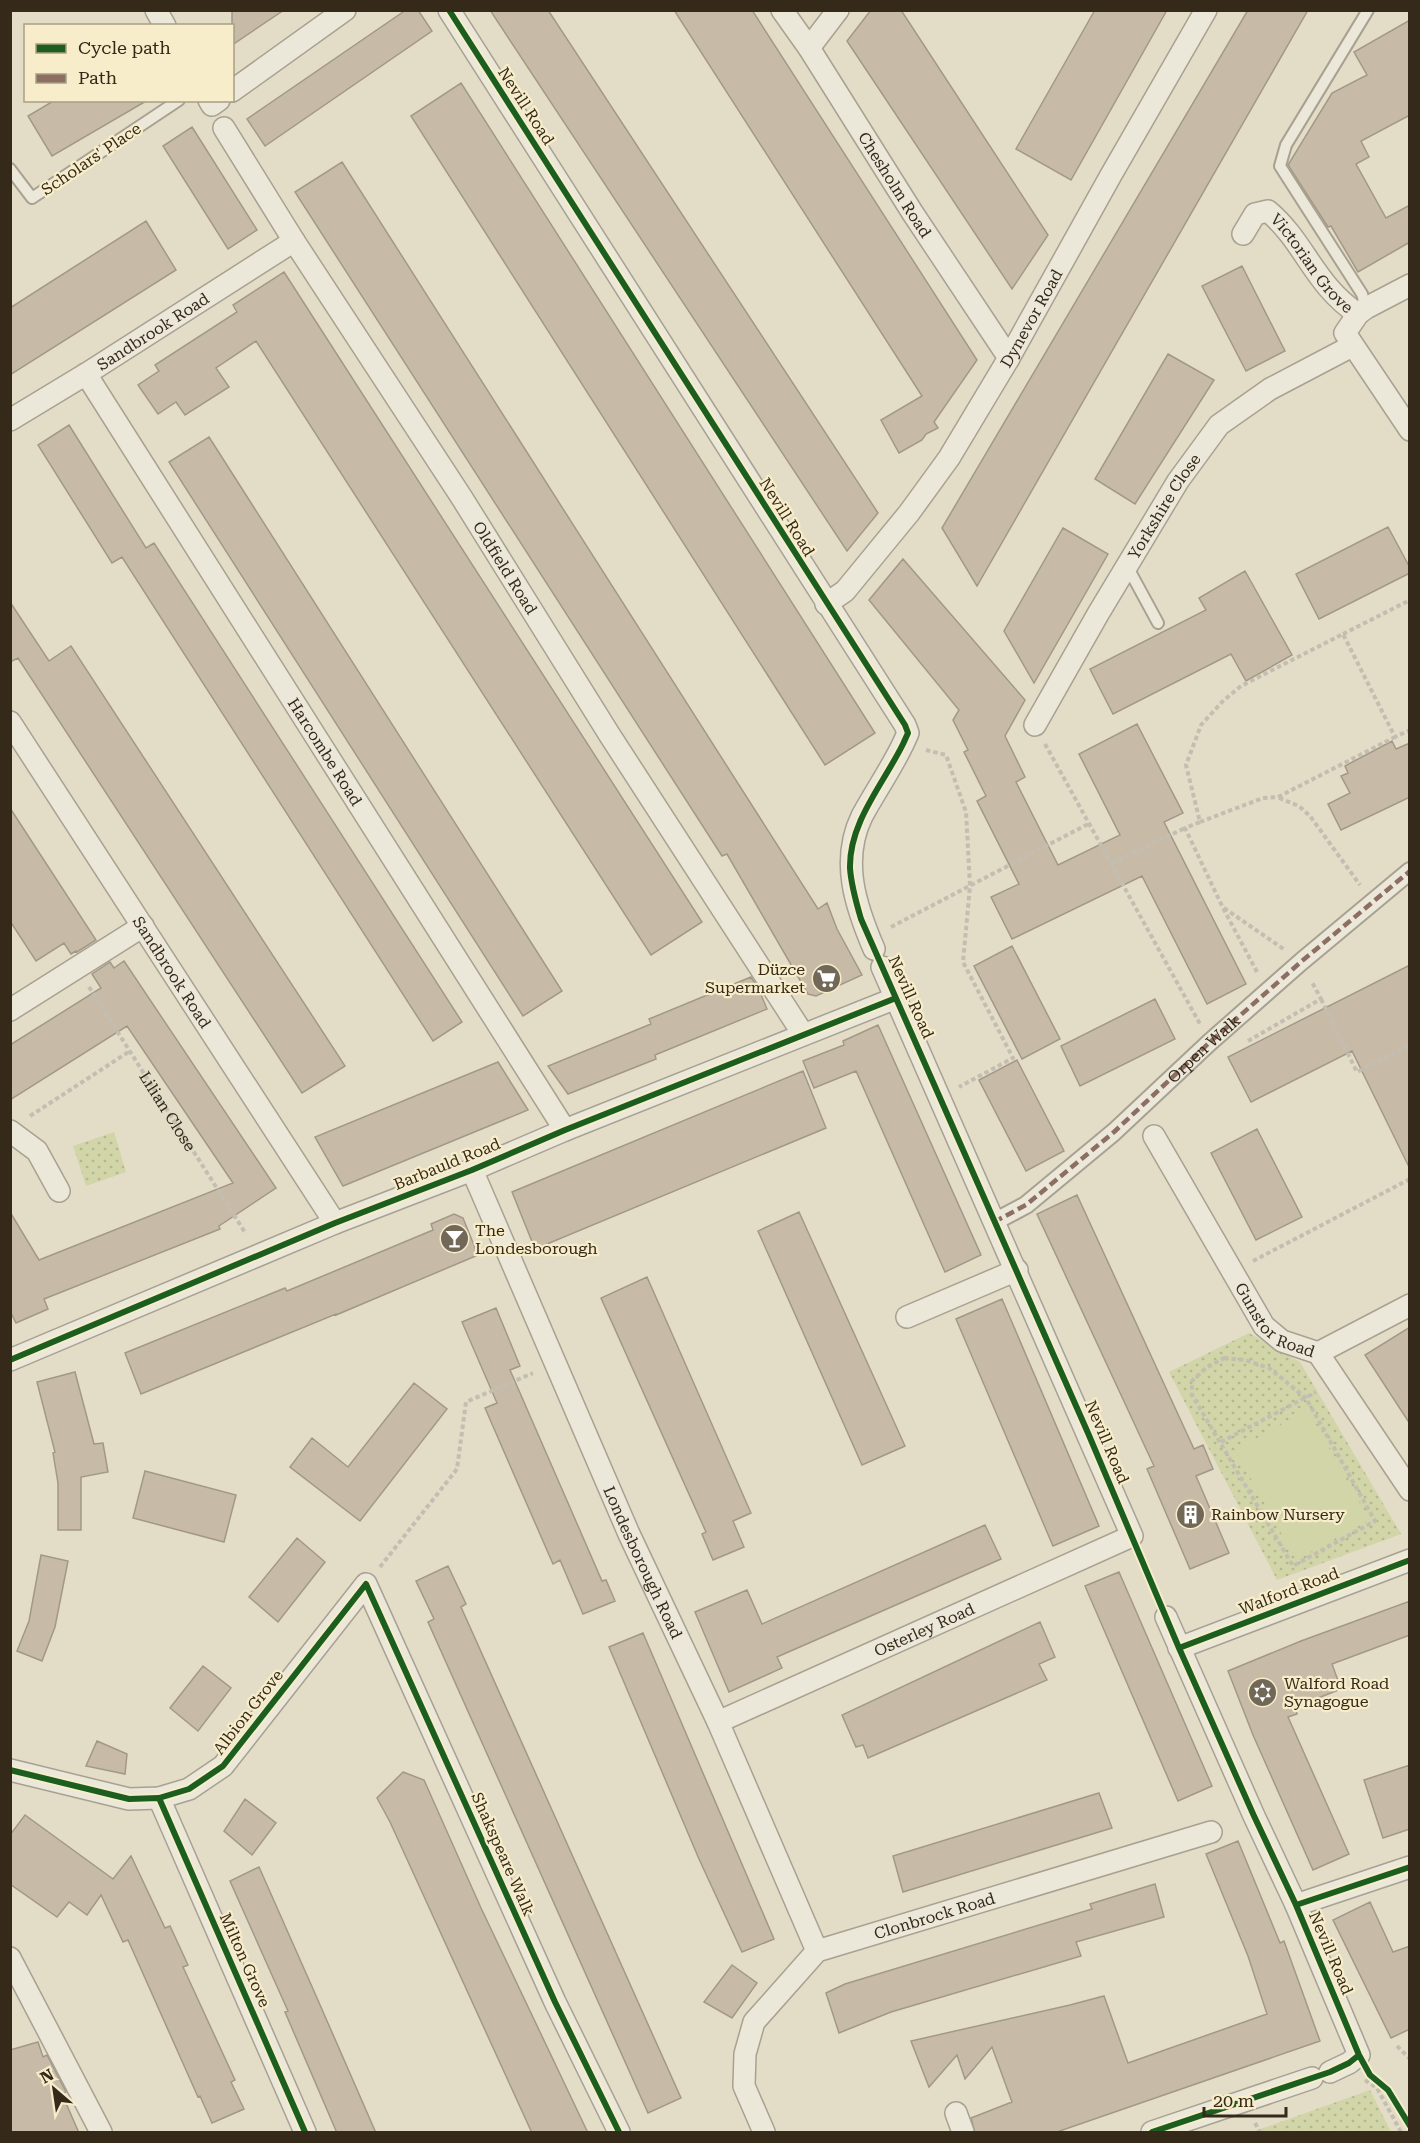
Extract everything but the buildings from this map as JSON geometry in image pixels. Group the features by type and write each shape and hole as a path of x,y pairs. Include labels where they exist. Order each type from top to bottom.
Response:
{"street":[{"path":"156,10 164,24"},
{"name":"Nevill Road","path":"448,10 579,212 826,604 905,724 908,733 862,818 854,841 850,867 854,896 875,952 1017,1270 1132,1536"},
{"name":"Chesholm Road","path":"782,10 809,48 912,212 1008,358"},
{"path":"809,48 838,10"},
{"name":"Dynevor Road","path":"826,604 845,591 909,513 949,458 1206,10"},
{"path":"234,90 343,11"},
{"name":"Oldfield Road","path":"224,128 294,241 462,498 609,734 803,1034"},
{"name":"Victorian Grove","path":"1243,234 1255,214 1268,211 1278,219 1319,278 1342,304 1362,311"},
{"name":"Sandbrook Road","path":"10,420 86,375 294,241"},
{"name":"Victorian Grove","path":"1352,346 1345,333 1362,311 1410,285"},
{"path":"1352,346 1410,430"},
{"name":"Yorkshire Close","path":"1035,725 1178,481 1219,425 1270,389 1352,346"},
{"name":"Harcombe Road","path":"86,375 565,1130"},
{"name":"Sandbrook Road","path":"10,722 335,1223"},
{"name":"Orpen Walk","path":"994,1222 1026,1205 1114,1132 1210,1042 1410,871"},
{"path":"10,1010 143,926"},
{"name":"Barbauld Road","path":"10,1360 335,1223 472,1170 565,1130 896,998"},
{"path":"15,1126 37,1151 59,1191"},
{"name":"Gunstor Road","path":"1154,1136 1264,1326 1282,1341 1318,1353 1410,1490"},
{"name":"Londesborough Road","path":"472,1170 629,1534 718,1722 817,1951"},
{"path":"907,1317 1017,1270"},
{"path":"1318,1353 1410,1305"},
{"name":"Osterley Road","path":"718,1722 1132,1536"},
{"name":"Walford Road","path":"1179,1648 1410,1560"},
{"name":"Albion Grove","path":"10,1770 129,1799 159,1798 189,1790 223,1766 366,1584"},
{"name":"Shakspeare Walk","path":"366,1584 555,2002 619,2133"},
{"name":"Nevill Road","path":"1166,1617 1296,1905 1359,2055"},
{"name":"Milton Grove","path":"159,1798 305,2133"},
{"name":"Clonbrock Road","path":"817,1951 1210,1832"},
{"path":"1296,1905 1410,1867"},
{"path":"764,2133 744,2086 745,2054 754,2022 817,1951"},
{"path":"10,1958 102,2133"},
{"path":"1152,2133 1321,2075 1349,2063 1359,2055"}],"lane":[{"path":"1362,311 1362,294 1280,166 1286,145 1368,10"},
{"name":"Scholars' Place","path":"10,169 32,198 176,102"},
{"path":"1127,566 1158,622"}],"path":[{"path":"1200,822 1186,765 1201,725 1222,700 1241,686 1410,600"},
{"path":"1343,634 1395,737"},
{"path":"1035,725 1210,1042"},
{"path":"1112,863 1200,822 1263,798 1278,797 1410,730"},
{"path":"903,744 946,755 966,812 970,886 963,962 1013,1058 939,1097"},
{"path":"1278,797 1299,806 1310,816 1372,903"},
{"path":"875,952 970,886 1090,823"},
{"path":"1185,828 1223,908 1268,992"},
{"path":"1223,908 1302,961"},
{"path":"1321,999 1357,1072 1410,1045"},
{"path":"15,1126 130,1051"},
{"path":"1234,1273 1257,1258 1410,1179"},
{"path":"1224,1358 1245,1360 1269,1368 1306,1398 1375,1521 1293,1566 1221,1442 1204,1418 1192,1395 1192,1381 1206,1368 1224,1358"},
{"path":"366,1584 457,1469 466,1402 556,1363"},
{"path":"1221,1442 1337,1382"},
{"path":"1397,2046 1409,2059"},
{"path":"1359,2055 1370,2075 1388,2090"},
{"path":"1363,2080 1367,2080 1377,2088 1401,2133"}],"green space":[{"path":"114,1132 126,1172 86,1186 73,1146"},
{"path":"1249,1333 1300,1362 1401,1534 1277,1580 1169,1372"},
{"path":"1308,1410 1369,1520 1296,1560 1235,1450"},
{"path":"1370,2090 1391,2132 1249,2132 1258,2130"}],"marked path":[{"path":"994,1222 1026,1205 1114,1132 1210,1042 1410,871"}],"cycle path":[{"path":"449,10 905,725 908,733 861,819 851,851 851,881 861,919 1088,1433 1179,1648 1296,1905 1359,2055 1370,2075 1388,2090 1410,2126"},
{"path":"10,1360 335,1223 472,1170 565,1130 896,998"},
{"path":"1179,1648 1410,1560"},
{"path":"10,1770 129,1799 159,1798 189,1789 223,1766 366,1584 555,2002 619,2132"},
{"path":"159,1798 305,2132"},
{"path":"1296,1905 1410,1867"},
{"path":"1152,2132 1330,2072 1349,2063 1359,2055"}],"place":[{"name":"Düzce Supermarket","path":"826,978"},
{"name":"The Londesborough","path":"454,1239"},
{"name":"Rainbow Nursery","path":"1190,1514"},
{"name":"Walford Road Synagogue","path":"1263,1692"}]}
